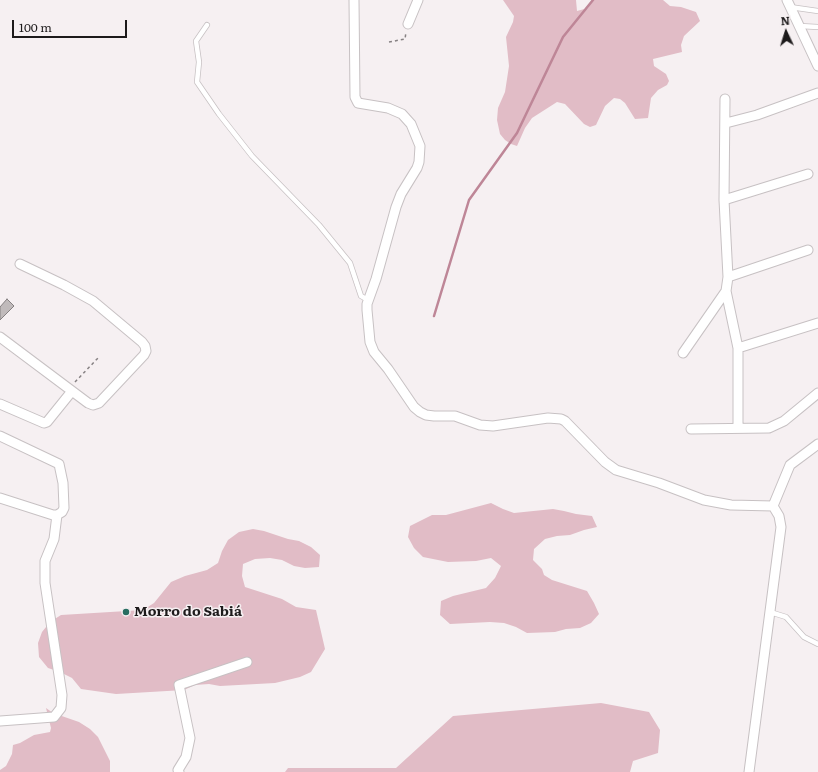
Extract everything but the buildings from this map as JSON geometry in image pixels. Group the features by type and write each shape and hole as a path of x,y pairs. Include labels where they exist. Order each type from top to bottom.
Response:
{"street":[{"path":"354,0 355,97 358,103 388,108 402,114 411,124 418,140 420,151 417,168 396,207 376,279 368,300 367,310 372,349 414,406 426,415 455,416 480,425 493,426 548,418 566,420 611,467 621,472 659,483 710,502 731,505 773,506"},
{"path":"408,24 418,0"},
{"path":"789,4 818,66"},
{"path":"726,123 757,115 818,93"},
{"path":"725,99 726,123 724,200 728,276 726,291 738,348 738,428"},
{"path":"724,200 808,174"},
{"path":"728,276 808,250"},
{"path":"0,337 88,403 94,405 99,403 146,351 142,342 93,301 20,264"},
{"path":"683,353 726,291"},
{"path":"738,348 818,323"},
{"path":"0,404 44,423 47,422 71,390"},
{"path":"691,429 768,428 784,421 818,394"},
{"path":"0,436 56,461 59,464 63,483 64,508 62,512 57,515 53,515 0,498"},
{"path":"773,506 790,465 818,444"},
{"path":"749,772 781,527 779,516 773,506"},
{"path":"0,721 54,717 61,708 62,694 45,583 46,561 54,539 57,515"},
{"path":"178,772 186,757 190,738 179,685 247,662"}],"lane":[{"path":"789,4 818,11"},
{"path":"207,25 196,40 199,62 197,82 219,114 252,156 319,226 350,263 361,296 368,300"},
{"path":"800,26 818,27"},
{"path":"770,612 786,617 804,637 818,644"}],"path":[{"path":"389,42 405,39 408,24"},
{"path":"71,390 98,358"}],"shaded area":[{"path":"503,0 576,0 577,11 588,8 592,0 663,0 670,6 681,7 696,12 700,21 684,36 681,45 682,52 653,59 654,66 666,74 669,81 667,85 658,90 651,98 648,118 635,119 625,103 620,99 614,98 605,106 596,125 590,127 584,124 565,104 557,102 532,118 525,128 517,146 505,140 500,134 497,120 498,108 505,92 509,66 506,37 513,22 514,16"},
{"path":"491,503 514,513 553,509 592,516 597,527 570,535 545,539 534,549 533,560 542,569 544,575 552,580 587,591 599,614 591,623 580,628 566,629 555,632 527,633 504,623 490,622 450,624 440,615 441,601 453,596 486,588 495,578 501,566 491,558 476,561 448,562 423,557 414,548 408,537 410,526 432,515 446,515"},
{"path":"253,529 299,541 311,547 320,555 319,567 305,568 294,566 282,560 270,558 255,559 243,564 242,576 245,587 282,599 296,607 316,610 325,649 311,672 300,677 275,683 220,686 209,684 195,685 184,690 116,694 81,689 72,678 48,668 39,657 38,643 42,632 50,622 61,615 143,610 154,603 171,582 185,576 207,570 218,563 228,540 239,532"},
{"path":"601,703 649,712 660,730 658,753 633,761 630,772 285,772 288,768 396,768 453,716"},
{"path":"46,708 53,713 79,722 90,729 98,737 110,761 110,772 0,772 0,770 6,766 12,754 13,745 20,743 34,735 50,732 51,728"}],"waterway":[{"path":"434,316 469,200 517,133 563,37 593,0"}],"place":[{"name":"Morro do Sabiá","path":"126,612"}]}
